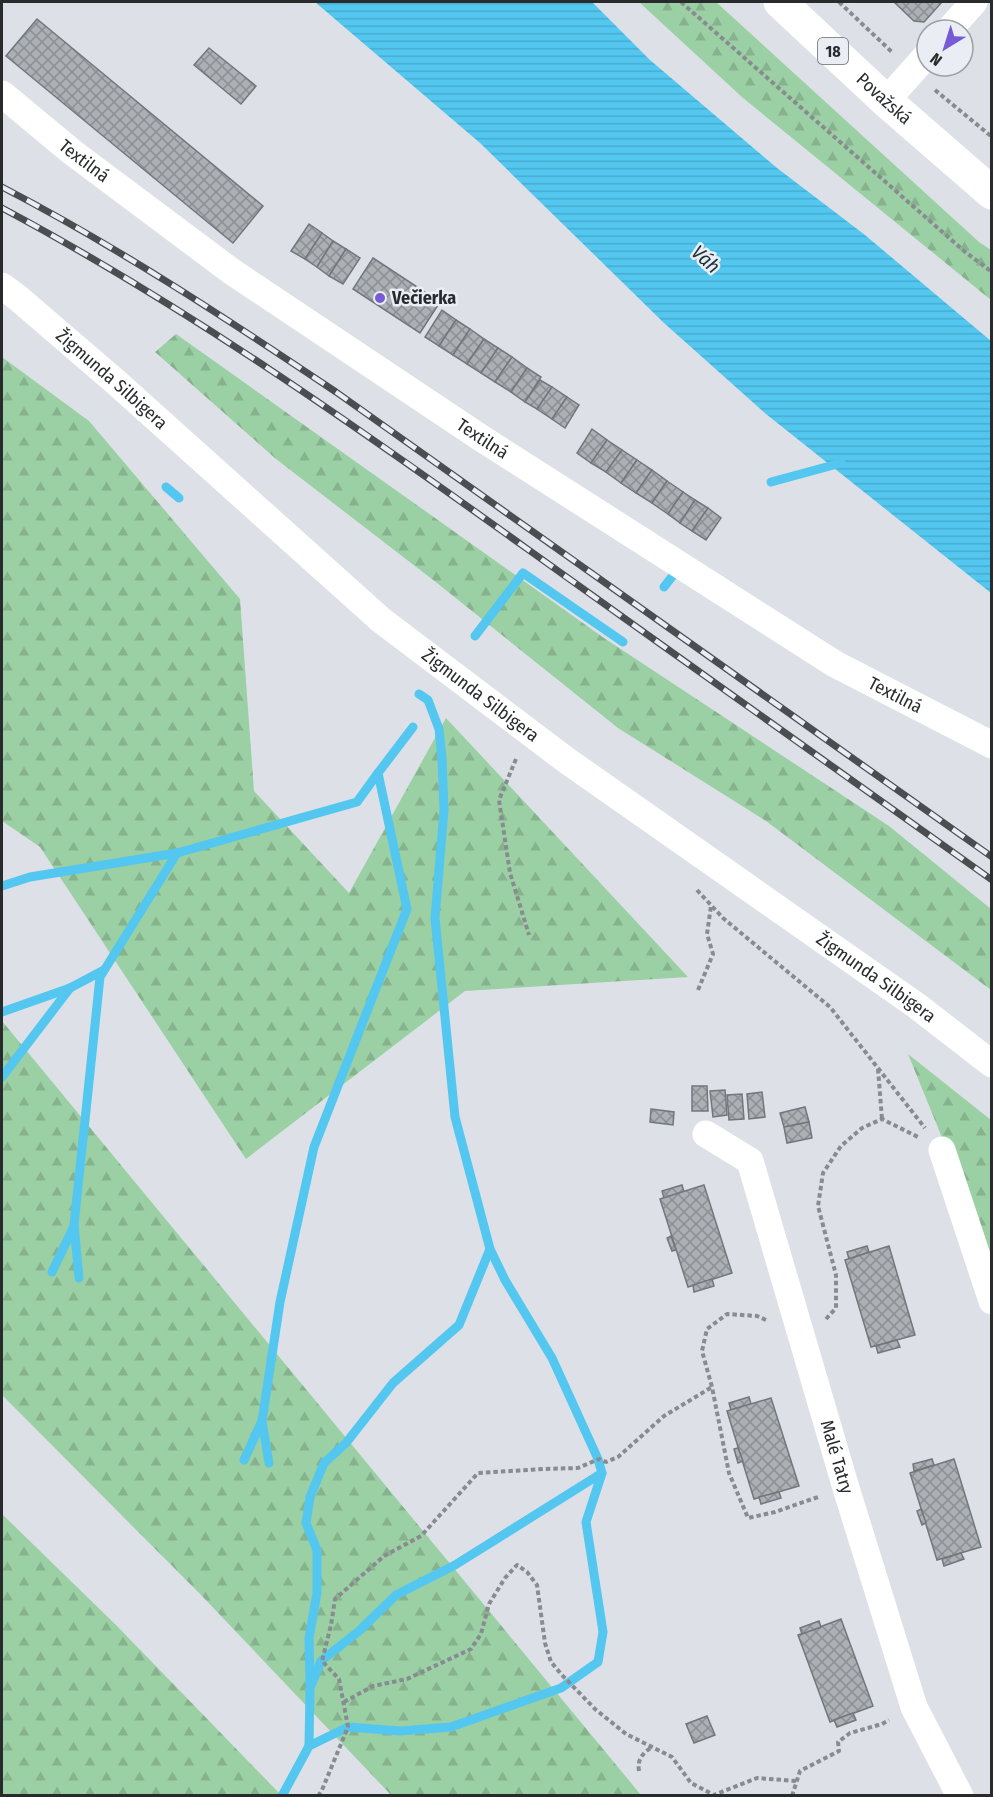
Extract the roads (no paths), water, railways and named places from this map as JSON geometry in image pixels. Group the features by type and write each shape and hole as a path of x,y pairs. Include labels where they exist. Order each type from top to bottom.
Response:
{"main road":[{"name":"Považská","path":"780,2 885,101 992,193"}],"street":[{"path":"960,18 974,2"},
{"path":"885,101 915,69"},
{"name":"Textilná","path":"2,94 72,152 231,271 472,431 835,664 992,745"},
{"name":"Žigmunda Silbigera","path":"2,286 118,384 381,620 566,760 917,1006 992,1064"},
{"name":"Malé Tatry","path":"706,1134 750,1161 846,1488 914,1707 960,1796"},
{"path":"942,1150 992,1301"}],"water":[{"name":"Váh","path":"315,2 592,2 650,60 777,168 865,235 991,341 991,593 766,414 664,323 480,143"}],"waterway":[{"path":"771,482 841,463"},
{"path":"166,487 179,498"},
{"path":"475,636 523,573 623,642"},
{"path":"664,587 674,574"},
{"path":"309,1746 310,1688 321,1661 359,1631 396,1595 455,1565 602,1473 598,1459 552,1358 505,1280 490,1249 455,1117 435,918 444,810 442,758 439,729 428,700 419,694"},
{"path":"269,1463 262,1421 280,1302 314,1147 407,909 378,773 413,727"},
{"path":"79,1278 74,1225 100,977 177,853 357,802 378,773"},
{"path":"2,886 30,877 177,853"},
{"path":"2,1077 70,988 104,970"},
{"path":"2,1012 70,988"},
{"path":"52,1272 74,1226"},
{"path":"310,1683 309,1638 317,1593 317,1550 306,1523 310,1497 324,1463 346,1443 393,1383 459,1325 490,1249"},
{"path":"244,1460 262,1421"},
{"path":"282,1796 309,1746 348,1727 400,1731 451,1727 561,1688 598,1662 603,1632 586,1522 602,1473"}],"railway":[{"path":"2,187 130,259 336,392 992,857"},
{"path":"2,208 138,285 270,369 463,503 992,880"}],"place":[{"name":"Večierka","path":"380,298"}]}
